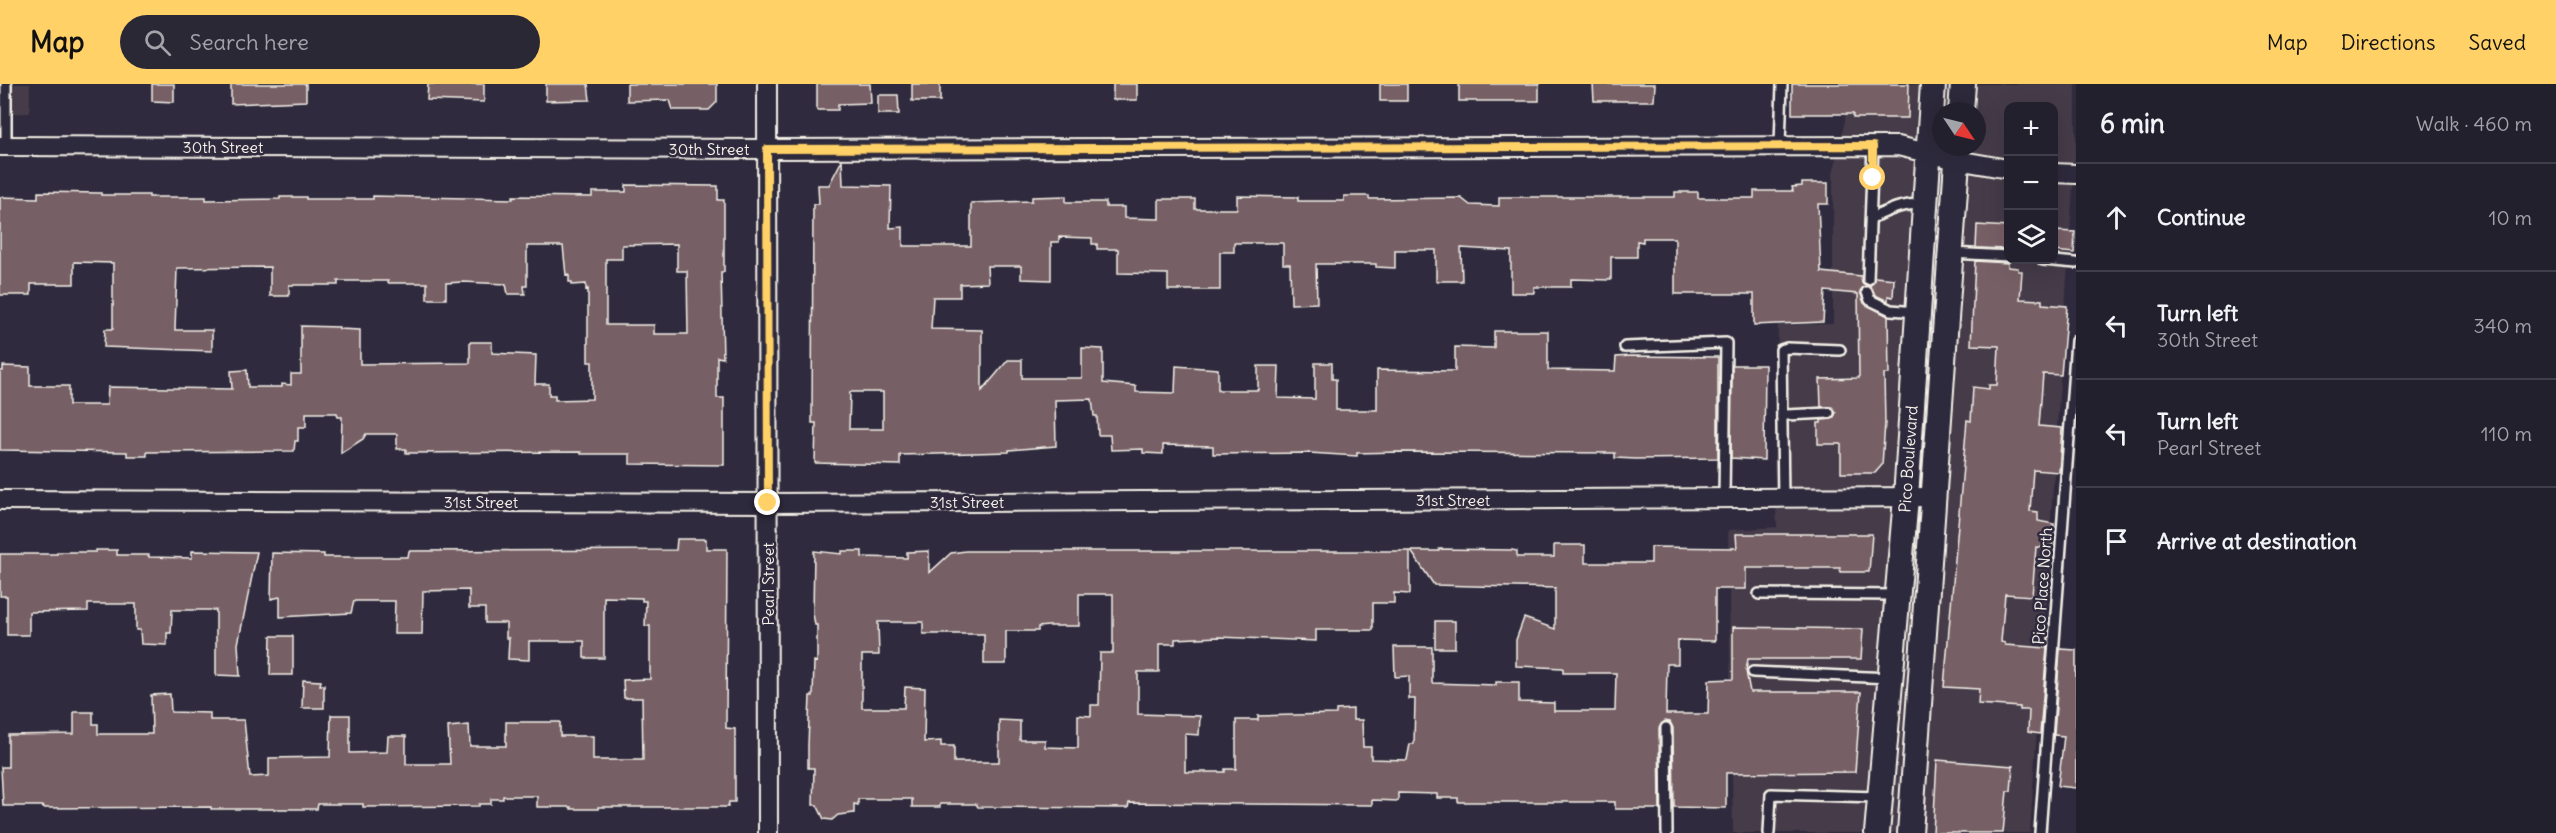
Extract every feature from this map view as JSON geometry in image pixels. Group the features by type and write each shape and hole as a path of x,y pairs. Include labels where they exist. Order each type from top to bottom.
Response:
{"main road":[{"name":"Pico Boulevard","path":"1877,833 1906,498 1933,84"},
{"path":"1962,102 1963,84"},
{"name":"Pico Boulevard","path":"1910,833 1958,156"}],"street":[{"name":"Pearl Street","path":"767,84 768,833"},
{"name":"30th Street","path":"3,146 767,149 1898,146 1932,153"},
{"name":"30th Street","path":"1965,156 2004,168"},
{"path":"2058,173 2076,174"},
{"name":"31st Street","path":"0,500 768,503 1933,497"}],"lane":[{"path":"3,146 6,84"},
{"path":"1780,146 1782,84"},
{"path":"1868,279 1873,146"},
{"path":"1871,218 1898,206 1924,204"},
{"path":"1951,253 2004,256"},
{"path":"2058,261 2076,262"},
{"path":"1867,292 1870,300 1891,310 1918,312"},
{"name":"Pico Place North","path":"2040,833 2076,341"},
{"path":"1625,347 1726,343 1724,499"},
{"path":"1783,499 1781,350 1787,348 1840,350"},
{"path":"1782,417 1829,413"},
{"path":"1759,594 1896,595"},
{"path":"1753,672 1890,678"},
{"path":"1666,728 1667,833"},
{"path":"1769,833 1772,794 1881,797"}],"shaded area":[{"path":"0,84 30,84 30,113 0,114"},
{"path":"1846,84 2076,84 2076,144 2030,833 1733,833 1728,530 1777,527 1774,467 1778,325 1833,324 1833,174 1845,120"}],"building":[{"path":"152,84 174,84 174,102 152,101"},
{"path":"231,84 306,84 306,101 231,104"},
{"path":"428,84 484,84 484,102 427,100"},
{"path":"546,84 588,84 590,100 546,101"},
{"path":"627,84 717,84 717,102 709,110 673,110 670,100 627,101"},
{"path":"817,84 870,84 871,103 838,104 838,110 817,110"},
{"path":"912,84 940,84 940,101 912,101"},
{"path":"1113,84 1137,84 1137,100 1113,100"},
{"path":"1380,84 1407,84 1407,101 1380,101"},
{"path":"1459,84 1539,84 1539,101 1459,101"},
{"path":"1593,84 1655,84 1654,101 1594,101"},
{"path":"1792,84 1909,84 1908,118 1853,118 1853,114 1792,114"},
{"path":"878,95 898,95 899,114 878,114"},
{"path":"842,160 843,185 891,186 890,228 903,227 903,246 971,246 971,203 1032,201 1032,197 1066,196 1066,202 1106,202 1106,207 1124,207 1124,218 1159,219 1159,199 1195,199 1195,209 1237,209 1237,196 1298,197 1298,201 1344,201 1344,196 1369,196 1369,199 1461,198 1470,205 1499,206 1499,197 1675,197 1675,192 1698,192 1698,198 1754,198 1754,191 1793,191 1792,187 1802,186 1802,183 1828,183 1828,204 1818,204 1821,272 1861,276 1862,283 1866,285 1860,291 1864,303 1888,316 1889,374 1884,374 1885,423 1882,465 1875,473 1841,473 1841,444 1818,444 1818,423 1821,423 1821,420 1832,419 1836,413 1832,407 1821,407 1820,379 1859,378 1858,294 1825,291 1823,322 1754,325 1754,294 1675,294 1675,238 1643,238 1643,242 1637,241 1637,257 1611,257 1611,280 1571,279 1571,287 1534,287 1534,293 1511,293 1511,251 1461,248 1462,281 1436,281 1436,250 1395,250 1395,268 1376,267 1376,264 1316,264 1317,303 1291,304 1290,264 1283,264 1283,243 1234,243 1234,252 1220,252 1220,290 1168,290 1168,274 1118,273 1118,249 1097,249 1097,244 1092,244 1092,238 1059,237 1059,242 1051,242 1051,280 1021,279 1021,266 987,266 988,283 960,284 960,297 933,297 931,329 982,330 982,391 1008,360 1022,360 1022,378 1082,378 1082,348 1103,349 1103,383 1136,386 1136,392 1175,393 1176,366 1218,369 1218,390 1258,390 1258,366 1279,366 1278,398 1315,399 1315,363 1332,363 1332,379 1336,379 1336,410 1377,410 1377,370 1455,371 1455,347 1494,348 1494,331 1548,331 1548,370 1615,371 1616,357 1718,357 1718,458 1615,458 1615,453 1398,452 1357,453 1357,456 1309,453 1213,454 1213,446 1163,445 1163,454 1143,453 1143,449 1111,450 1110,435 1098,435 1097,416 1094,416 1092,399 1055,400 1056,446 1009,450 1009,452 900,455 900,465 815,463 816,423 812,423 813,204 819,204 818,185 829,185","holes":["850,392 883,392 883,429 849,429"]},
{"path":"626,185 718,186 718,200 724,200 724,272 721,272 723,358 717,357 717,398 724,398 724,465 630,464 630,454 581,454 581,452 406,453 406,449 397,449 397,434 366,434 363,439 341,453 342,417 338,417 337,413 306,413 306,427 298,427 298,441 295,441 294,451 147,452 147,456 127,456 127,452 0,450 0,371 3,371 3,366 30,367 30,386 69,386 69,405 107,405 108,387 232,389 231,371 247,370 248,387 291,385 291,374 301,374 301,326 360,330 360,364 470,363 470,342 492,342 492,353 536,355 535,384 549,384 549,395 555,395 555,400 592,399 592,362 588,362 588,289 586,290 586,284 572,285 572,282 569,282 569,274 566,275 563,246 527,246 525,294 508,294 506,284 446,283 446,299 427,299 427,283 388,283 388,281 338,281 338,285 289,285 289,296 270,296 270,267 177,268 175,330 212,330 212,351 104,347 105,329 113,329 113,263 74,262 74,284 31,284 31,295 0,295 0,197 38,198 38,192 206,197 206,200 280,199 280,197 373,199 373,196 513,199 513,196 592,197 592,192 626,192","holes":["677,244 677,271 687,271 688,334 654,334 654,325 606,325 606,259 622,259 622,245"]},
{"path":"1977,225 2004,227 2004,249 1976,248"},
{"path":"2058,231 2075,232 2074,253 2058,251"},
{"path":"1975,261 2004,263 2008,264 2008,267 2022,271 2020,299 2042,300 2042,304 2067,306 2061,375 2043,374 2039,426 2062,428 2059,472 2033,470 2030,511 2038,512 2038,521 2054,524 2052,548 2036,547 2032,596 2005,594 2001,642 2005,645 2047,648 2040,734 2028,732 2029,710 2020,710 2020,707 1978,704 1979,689 1944,687 1967,420 1971,421 1973,387 1989,389 1989,385 1997,385 1999,346 1971,345"},
{"path":"1875,277 1894,279 1893,297 1888,296 1888,301 1875,295 1869,286"},
{"path":"1732,365 1765,365 1764,460 1731,458"},
{"path":"1736,534 1872,534 1869,572 1840,572 1840,568 1746,568 1746,589 1715,589 1715,641 1678,640 1678,664 1667,664 1666,714 1708,714 1709,680 1733,679 1733,627 1863,629 1861,659 1748,659 1746,671 1750,692 1861,692 1855,772 1726,773 1726,808 1674,807 1673,728 1670,722 1665,721 1659,728 1660,809 1615,809 1615,802 1458,802 1458,798 1437,798 1437,794 1398,793 1398,801 1372,800 1372,805 1129,803 1128,808 978,807 976,804 912,807 912,799 858,799 858,805 854,804 854,813 838,815 832,820 824,819 817,805 813,805 814,768 808,768 808,745 810,696 813,696 814,661 817,662 817,625 815,625 813,613 814,551 842,554 842,551 862,551 862,557 907,558 907,552 929,551 929,573 951,553 966,551 1410,551 1410,594 1394,593 1394,603 1373,603 1373,630 1316,630 1316,641 1219,637 1175,639 1175,644 1159,644 1159,672 1138,672 1138,714 1200,716 1199,735 1185,734 1185,772 1225,772 1225,769 1236,769 1236,720 1258,720 1258,716 1336,714 1336,710 1353,709 1353,720 1362,720 1363,747 1371,747 1371,759 1407,760 1410,744 1414,744 1415,699 1409,699 1409,676 1395,677 1394,647 1432,647 1432,683 1496,685 1496,682 1519,682 1519,702 1554,703 1554,711 1615,711 1616,673 1563,673 1563,668 1516,666 1516,640 1524,618 1555,629 1555,588 1434,585 1411,551 1512,550 1517,551 1517,557 1554,557 1554,545 1585,545 1585,563 1651,563 1651,547 1737,548","holes":["1079,594 1113,594 1113,653 1100,653 1099,705 1091,705 1091,716 1078,715 1078,748 1045,747 1045,740 1020,740 1020,721 999,720 999,762 954,762 954,746 941,746 941,741 924,742 925,688 905,687 904,708 862,708 862,655 879,655 878,622 923,622 923,634 984,634 984,664 1006,664 1006,631 1038,631 1038,627 1079,626"]},
{"path":"677,539 706,539 706,549 727,549 726,728 735,729 735,802 729,802 728,807 571,809 571,807 537,807 537,796 503,796 503,799 491,799 491,804 479,804 479,806 363,807 363,804 318,804 317,809 211,809 211,807 43,808 42,806 3,806 1,767 8,767 8,735 74,734 74,712 93,712 93,724 98,724 98,734 152,734 151,695 170,694 171,712 210,713 210,720 244,720 250,777 269,776 269,758 330,757 331,715 350,715 350,753 387,752 388,736 406,736 406,764 450,764 448,727 469,725 470,746 506,746 506,722 560,722 560,736 593,736 593,760 643,760 642,698 624,698 623,680 650,679 650,626 645,626 646,601 642,601 642,598 604,597 604,658 584,658 584,641 529,641 529,660 508,659 509,638 506,638 506,623 485,623 485,608 469,608 469,590 423,591 422,634 394,634 395,601 354,601 351,613 280,617 280,597 271,599 272,553 324,554 324,557 408,557 409,551 676,550"},
{"path":"96,550 117,550 117,555 192,558 192,551 257,552 238,644 240,676 216,675 216,610 172,610 171,633 167,633 167,645 141,644 140,630 136,630 136,604 88,604 88,611 29,612 29,635 7,635 7,596 0,596 0,554 57,554 57,552 96,552"},
{"path":"1435,621 1455,621 1455,648 1435,648"},
{"path":"271,636 293,636 293,675 270,675"},
{"path":"2060,649 2076,650 2076,788 2058,786 2064,736 2054,735"},
{"path":"303,680 321,681 320,685 324,685 324,708 302,708"},
{"path":"1937,760 2013,766 2011,791 2007,791 2003,833 1933,833"}],"route":[{"path":"768,503 767,149 1873,146 1873,178"}]}
